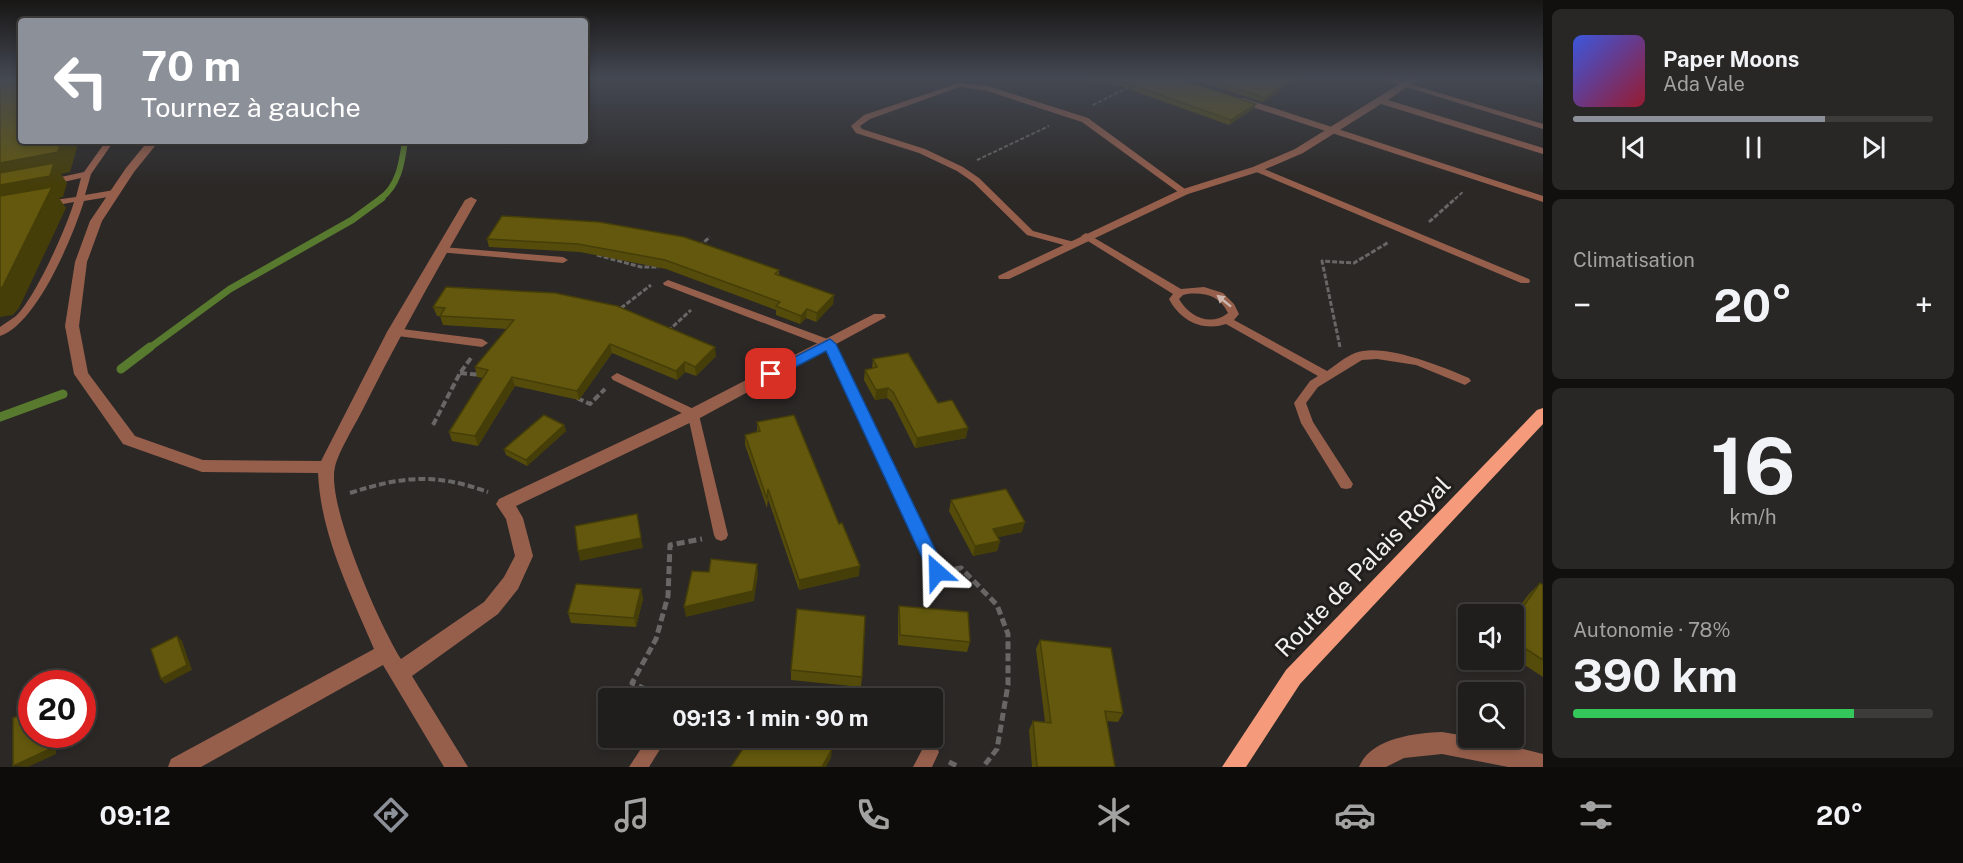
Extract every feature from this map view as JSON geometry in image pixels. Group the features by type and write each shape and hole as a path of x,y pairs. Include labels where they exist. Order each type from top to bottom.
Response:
{"main road":[{"name":"Route de Palais Royal","path":"1233,767 1293,677 1543,414"}],"street":[{"path":"1004,276 1184,192 1257,169 1299,151 1357,114"},
{"path":"1423,114 1543,151"},
{"path":"152,144 96,220 81,262 72,326 81,374 129,440 201,466 326,467"},
{"path":"457,767 400,672 386,653 353,579 339,540 328,498 326,467 393,332 471,200"},
{"path":"400,672 491,608 511,583 524,556 514,518 505,504 694,414 879,317"},
{"path":"179,767 386,653"},
{"path":"1370,767 1398,747 1424,744 1458,744 1543,765"}],"lane":[{"path":"876,114 855,126 859,131 922,151 960,169 981,184 1030,232 1071,244"},
{"path":"1066,114 1085,120 1184,192"},
{"path":"1280,114 1543,199"},
{"path":"1500,114 1543,127"},
{"path":"0,332 21,317 44,284 80,198 87,174 108,144"},
{"path":"1257,169 1526,281"},
{"path":"43,183 87,174"},
{"path":"36,207 114,193"},
{"path":"1086,236 1179,292"},
{"path":"442,250 563,260"},
{"path":"669,283 830,344 937,572"},
{"path":"1190,289 1206,290 1221,296 1231,305 1234,314 1228,321 1216,324 1201,322 1187,316 1177,308 1174,299 1179,292 1190,289"},
{"path":"1228,321 1325,375"},
{"path":"393,332 482,343"},
{"path":"1346,484 1307,423 1300,403 1307,391 1325,375 1359,356 1377,355 1418,362 1465,381"},
{"path":"617,377 694,414 722,535"},
{"path":"638,767 651,748"}],"path":[{"path":"563,260 569,252 584,249 615,261 640,267 662,268"},
{"path":"662,337 706,297"},
{"path":"433,425 460,373 482,343"},
{"path":"460,373 490,375"},
{"path":"572,396 590,404 617,377"},
{"path":"328,498 401,478 428,478 459,483 496,494 505,504"},
{"path":"643,688 632,683 656,639 668,596 670,544 722,535"},
{"path":"937,572 961,568 974,579 997,605 1008,634 1008,685 998,748 983,767"}],"building":[{"path":"0,114 18,114 18,144 60,144 58,152 0,163"},
{"path":"1213,114 1241,114 1231,120"},
{"path":"54,163 50,176 0,185 0,173"},
{"path":"52,187 3,286 0,289 0,196"},
{"path":"502,216 599,222 684,237 779,270 775,274 834,295 817,313 807,309 801,316 776,306 780,302 665,260 578,244 487,239"},
{"path":"446,287 555,293 617,306 715,347 695,367 685,362 676,371 610,344 577,391 512,377 475,436 449,432 488,370 475,367 514,320 440,316 445,308 433,307"},
{"path":"908,353 938,403 952,400 968,428 917,438 893,392 888,388 876,390 865,370 877,367 873,359"},
{"path":"544,415 564,425 526,460 504,449"},
{"path":"794,415 839,524 842,523 860,566 799,580 768,489 767,499 745,435 760,431 757,422"},
{"path":"1006,489 1025,522 993,529 1000,541 975,546 951,500"},
{"path":"637,514 641,538 578,551 575,526"},
{"path":"711,559 757,564 753,591 684,607 692,571 709,572"},
{"path":"1540,583 1543,585 1543,660 1524,648 1525,604"},
{"path":"576,584 641,589 634,618 568,613"},
{"path":"899,606 968,612 970,642 900,635"},
{"path":"797,609 865,616 862,677 791,670"},
{"path":"177,636 187,665 161,679 151,649"},
{"path":"1040,640 1111,648 1123,713 1105,711 1115,767 1037,767 1033,721 1051,723"},
{"path":"18,716 18,748 50,749 13,766 13,718"},
{"path":"743,748 832,749 822,767 731,767"}],"waterway":[{"path":"380,199 392,187 401,165 404,144"},
{"path":"148,349 230,289 352,220 382,198"},
{"path":"121,369 150,347"},
{"path":"0,417 63,394"}],"route":[{"path":"771,374 830,344 937,572"}]}
